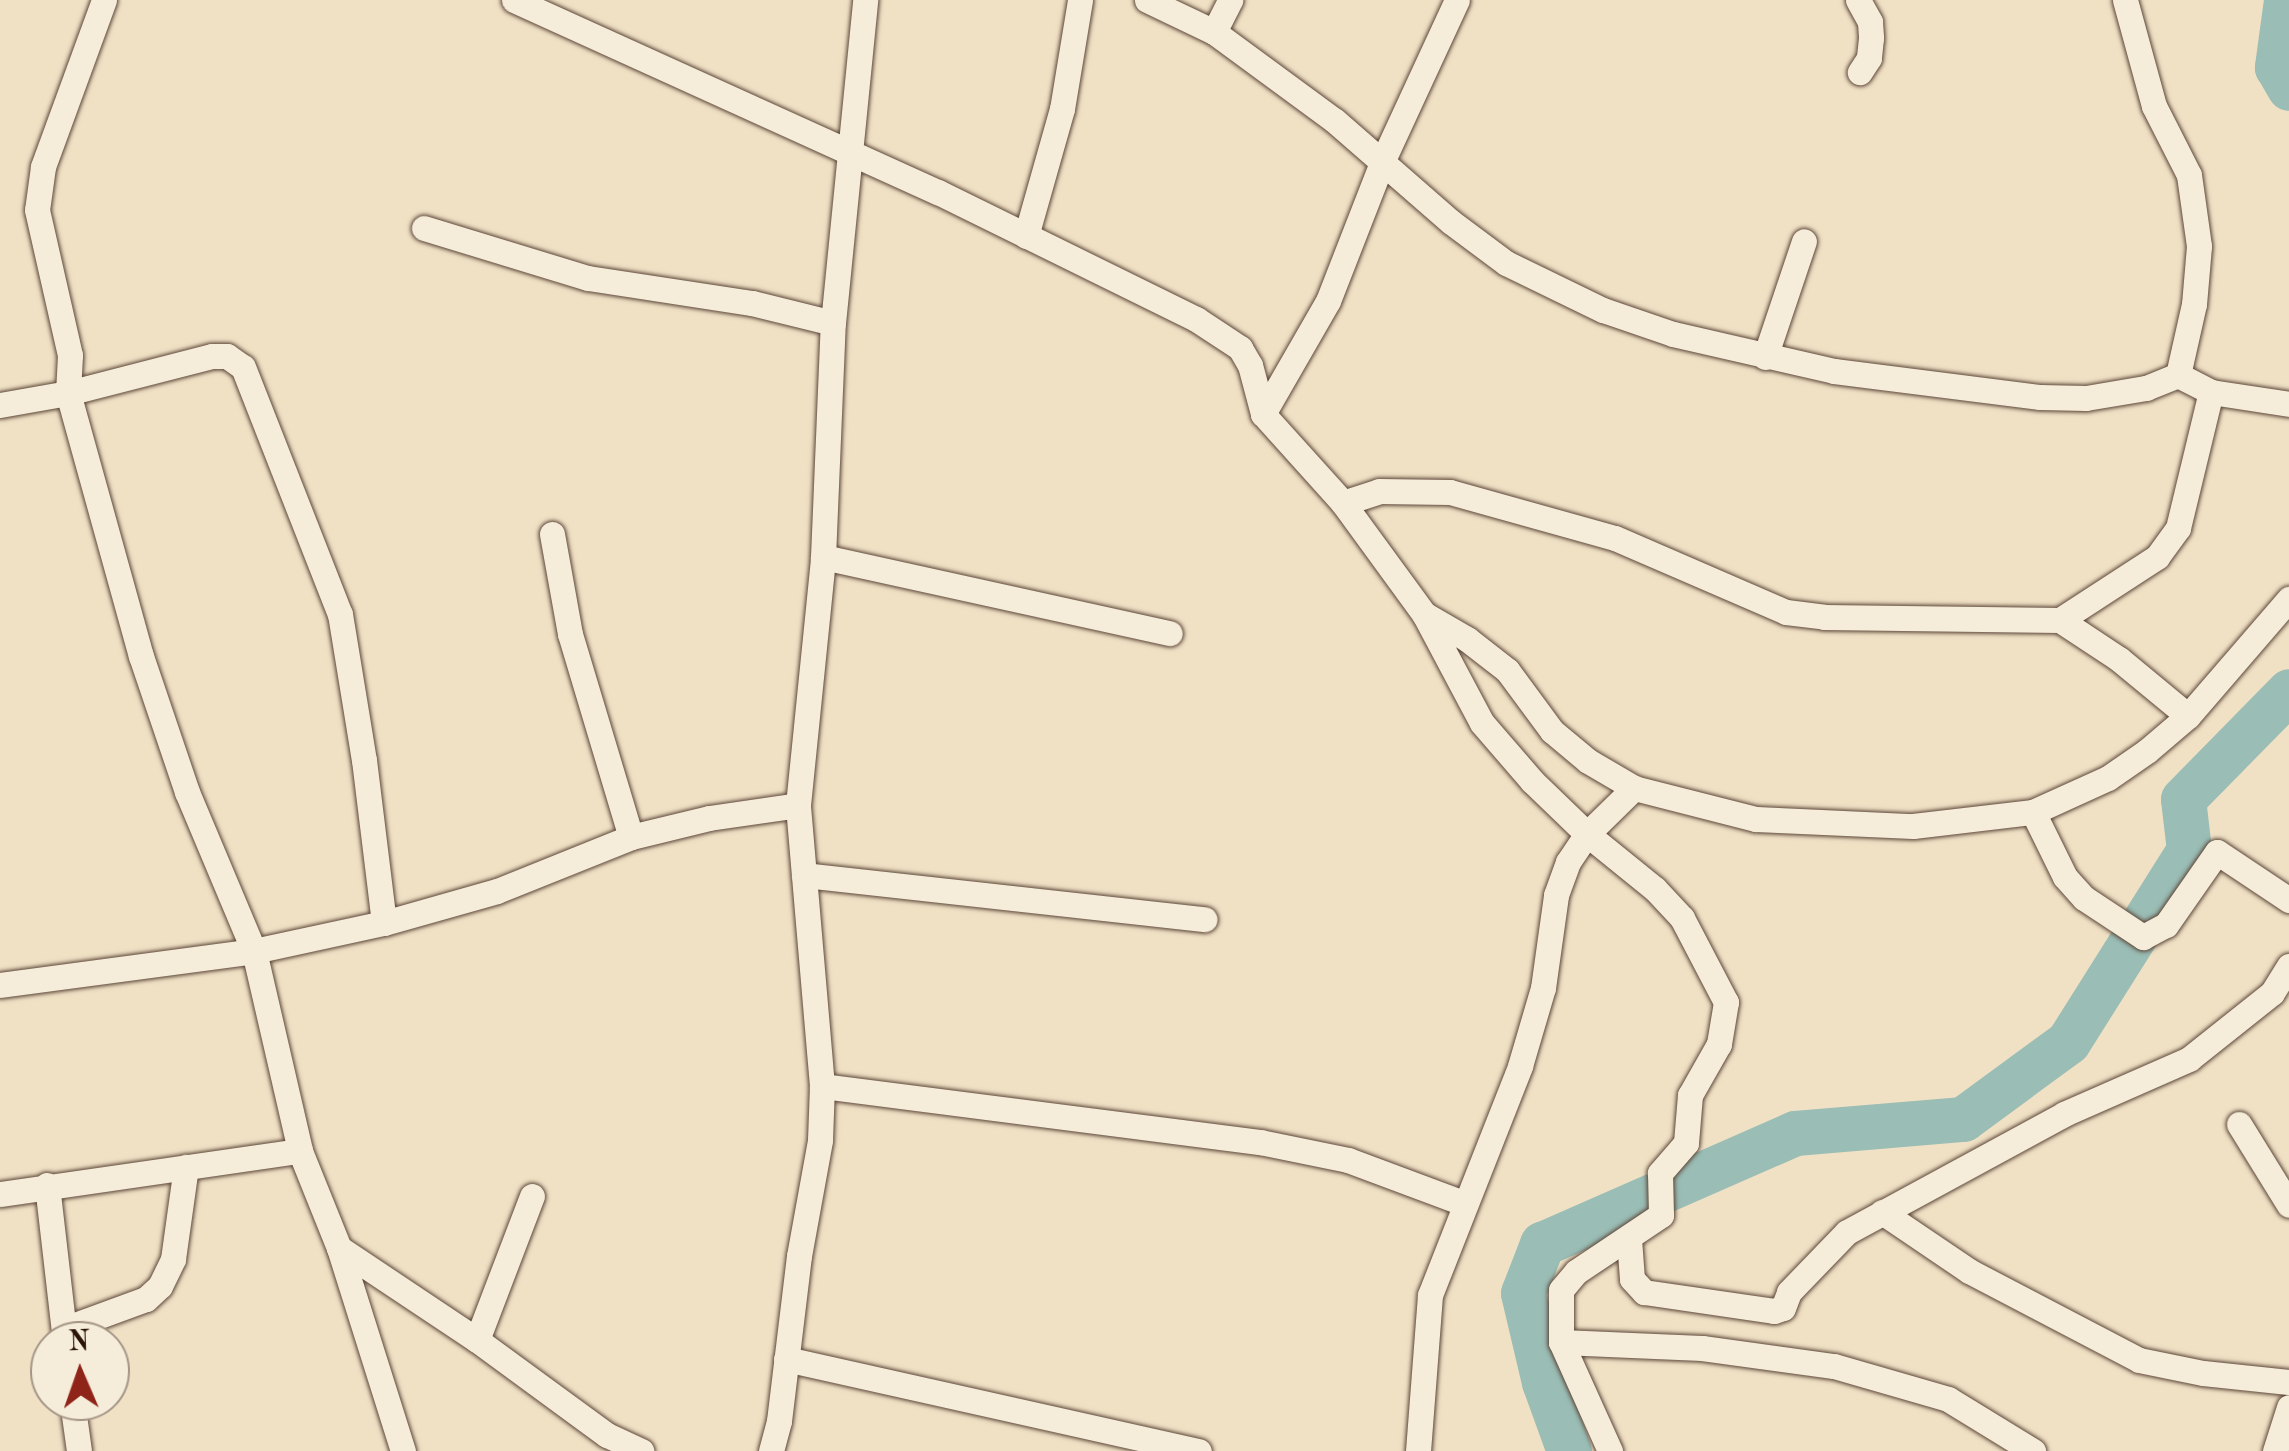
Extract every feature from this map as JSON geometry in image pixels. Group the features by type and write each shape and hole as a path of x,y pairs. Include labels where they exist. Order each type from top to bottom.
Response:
{"street":[{"path":"104,0 43,167 37,210 70,356 68,394 141,656 187,792 254,951 300,1152 338,1248 404,1451"},
{"path":"514,0 848,150 1196,319 1240,348 1250,365 1263,414 1343,502 1424,614 1482,723 1587,834 1655,889 1682,918 1726,1002 1719,1044 1690,1095 1686,1142 1660,1178 1663,1210 1658,1220 1576,1272 1561,1290 1561,1342 1610,1451"},
{"path":"771,1451 820,1140 822,1086 798,806 823,558 833,323 865,0"},
{"path":"1026,236 1062,109 1080,0"},
{"path":"1146,0 1214,32 1383,160 1506,263 1560,293 1673,334 1834,371 2040,397 2086,398 2146,388 2178,375 2211,392 2289,404"},
{"path":"1214,32 1230,0"},
{"path":"1263,414 1328,301 1383,160 1457,0"},
{"path":"1858,0 1870,22 1871,38 1868,58 1860,72"},
{"path":"2125,0 2154,106 2189,174 2197,228 2194,304 2178,375"},
{"path":"424,228 588,278 752,303 833,323"},
{"path":"1765,357 1804,241"},
{"path":"0,405 68,394 212,356 227,356 242,366 340,614 364,760 384,924"},
{"path":"2060,620 2157,556 2178,528 2211,392"},
{"path":"1343,502 1379,491 1450,492 1616,538 1786,612 1824,618 2060,620 2119,659 2188,716"},
{"path":"552,534 570,634 631,836"},
{"path":"823,558 1170,632"},
{"path":"1424,614 1467,638 1506,670 1552,732 1588,761 1634,788 1756,819 1913,826 2033,812 2108,778 2188,716 2289,599"},
{"path":"1418,1451 1430,1295 1463,1202 1520,1066 1543,988 1556,895 1568,862 1587,834 1634,788"},
{"path":"0,985 254,951 384,924 497,891 631,836 708,818 798,806"},
{"path":"2033,812 2066,877 2118,923 2143,937 2166,925 2217,852 2289,900"},
{"path":"804,875 1206,919"},
{"path":"1628,1239 1636,1288 1774,1311 1782,1308 1789,1292 1824,1254 1882,1212 2064,1114 2189,1060 2280,1002 2289,966"},
{"path":"822,1086 1260,1142 1348,1160 1463,1202"},
{"path":"2239,1124 2289,1205"},
{"path":"0,1194 300,1152"},
{"path":"96,1321 146,1299 160,1286 173,1260 186,1167"},
{"path":"47,1185 62,1321"},
{"path":"477,1340 532,1196"},
{"path":"1882,1212 1969,1271 2139,1360 2203,1373 2289,1382"},
{"path":"338,1248 477,1340 607,1435 641,1451"},
{"path":"1561,1342 1702,1348 1834,1366 1948,1399 2019,1446"},
{"path":"786,1359 1199,1451"},
{"path":"2275,1451 2289,1408"},
{"path":"75,1421 79,1451"}],"waterway":[{"path":"2286,0 2277,67 2289,88"},
{"path":"1569,1451 1544,1382 1523,1293 1542,1244 1795,1133 1963,1119 2068,1042 2189,850 2183,799 2289,691"}]}
